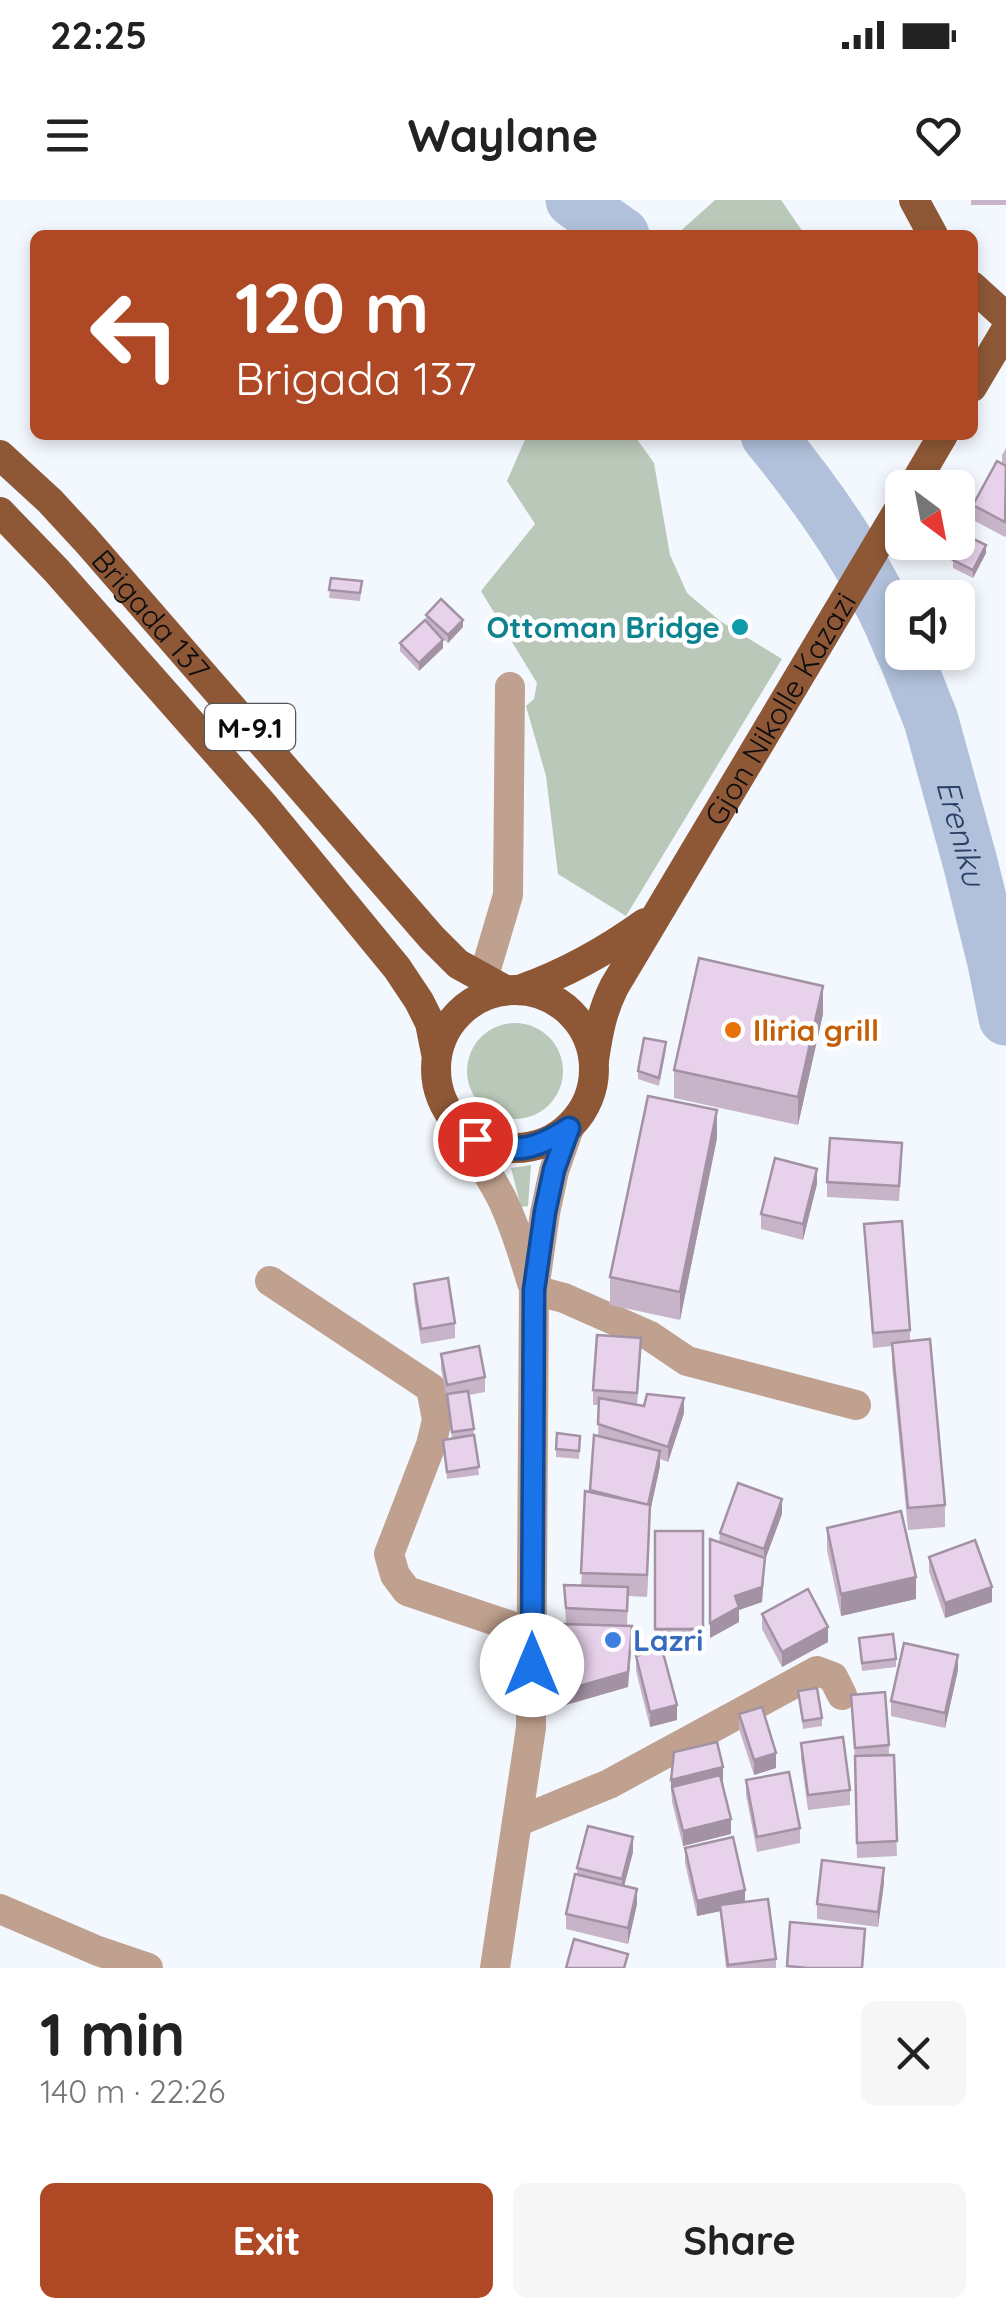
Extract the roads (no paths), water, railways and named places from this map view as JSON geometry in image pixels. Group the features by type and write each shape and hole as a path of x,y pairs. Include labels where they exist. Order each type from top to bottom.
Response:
{"main road":[{"path":"914,200 930,230"},
{"path":"978,291 1006,317"},
{"path":"978,378 1006,330"},
{"path":"923,470 941,440"},
{"name":"Brigada 137","path":"0,454 86,540 432,938 458,964 503,986 548,996 571,1011 587,1034 594,1060"},
{"name":"Brigada 137","path":"0,512 265,806 398,968 430,1023 436,1053 435,1078 442,1102 456,1123"},
{"name":"Gjon Nikolle Kazazi","path":"594,1060 604,1006 885,533"},
{"path":"436,1053 445,1030 461,1010 482,996 503,986 558,976 615,945 661,909"},
{"path":"456,1123 475,1139 499,1148 524,1148 548,1142 569,1128 585,1108 593,1085 594,1060"}],"street":[{"path":"503,986 510,687"},
{"path":"456,1123 502,1201 534,1290"},
{"path":"495,1968 531,1728 534,1290 554,1170 569,1128"},
{"path":"270,1281 431,1388 438,1420 389,1554 395,1576 407,1591 532,1634"},
{"path":"534,1290 564,1298 650,1336 687,1362 856,1405"},
{"path":"517,1822 608,1784 817,1671 832,1677 842,1695"},
{"path":"0,1909 148,1968"}],"waterway":[{"name":"Ereniku","path":"573,200 615,230"},
{"name":"Ereniku","path":"772,440 843,537 885,611"},
{"name":"Ereniku","path":"911,670 931,720 970,862 1006,1018"}],"place":[{"name":"Ottoman Bridge","path":"740,627"},
{"name":"Iliria grill","path":"733,1030"},
{"name":"Lazri","path":"613,1640"}]}
